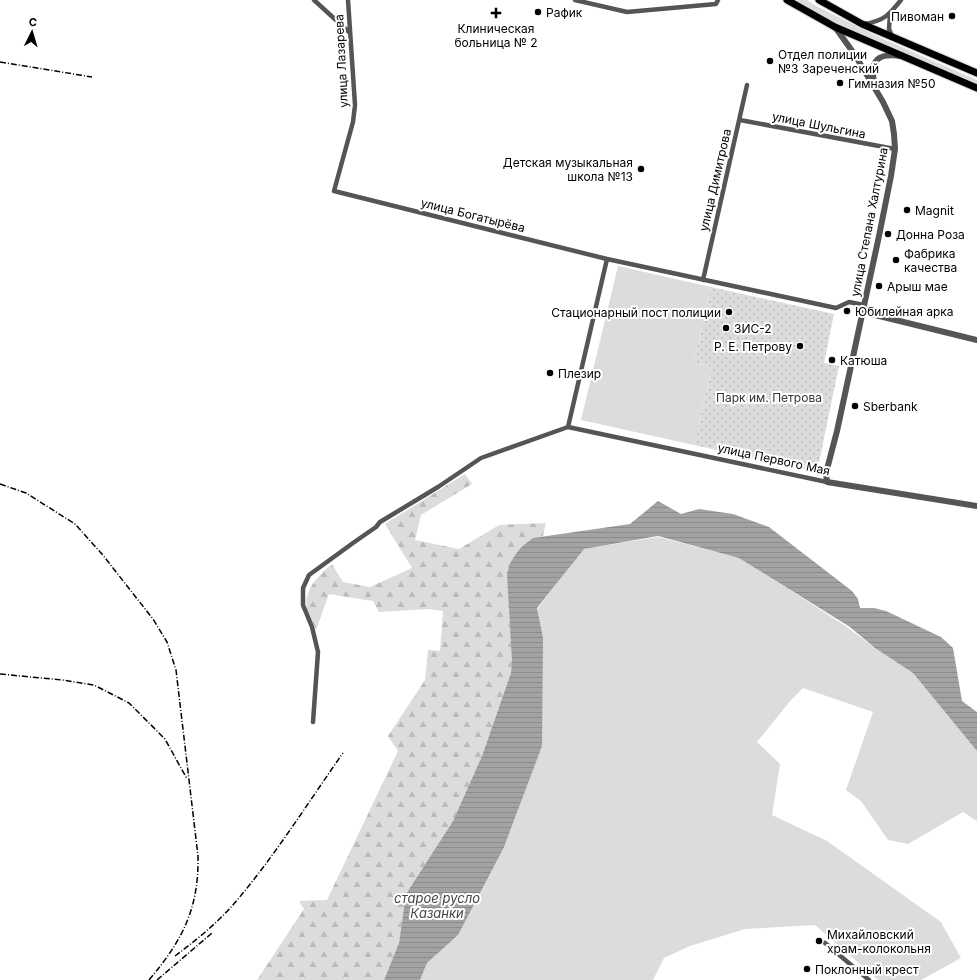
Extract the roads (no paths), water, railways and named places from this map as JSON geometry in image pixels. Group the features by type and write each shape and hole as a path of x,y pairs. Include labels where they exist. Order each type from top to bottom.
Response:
{"main road":[{"path":"787,0 835,27 977,88"},
{"path":"820,0 862,24 977,74"}],"street":[{"path":"314,0 349,32"},
{"name":"улица Лазарева","path":"334,191 353,122 355,105 348,0"},
{"path":"575,0 627,12 716,4 718,0"},
{"path":"862,24 878,22 890,14 901,0"},
{"path":"890,14 889,30 895,39"},
{"name":"улица Степана Халтурина","path":"827,482 826,473 837,431 864,305 891,176 895,149 892,121 874,86 855,55 835,27"},
{"name":"улица Степана Халтурина","path":"874,86 872,72 873,66 877,59 882,56 904,57"},
{"name":"улица Димитрова","path":"703,280 747,84"},
{"name":"улица Шульгина","path":"740,120 895,149"},
{"name":"улица Богатырёва","path":"334,191 607,259 703,280 836,308 849,302 864,305"},
{"path":"313,722 318,652 312,627 303,605 303,588 310,575 376,528 380,522 438,487 481,458 568,427 607,259"},
{"path":"862,312 977,340"},
{"name":"улица Первого Мая","path":"568,427 827,482 977,506"},
{"path":"826,943 869,980"}],"water":[{"name":"старое русло Казанки","path":"658,501 681,514 699,509 733,514 769,527 852,591 858,599 860,608 874,608 886,611 941,637 953,648 962,701 977,712 977,751 913,673 875,648 850,627 739,558 658,536 584,549 537,608 543,638 542,746 504,847 458,935 427,963 420,980 384,980 399,943 406,894 453,821 482,756 511,673 512,660 507,574 513,558 524,545 533,538 630,524"}],"railway":[{"path":"0,62 92,77"},
{"path":"0,484 26,493 75,524 102,554 153,619 167,642 176,670 198,856 198,875 192,908 186,923 171,952 149,980"},
{"path":"0,674 62,680 94,685 129,703 165,739 187,779"},
{"path":"175,956 219,920 247,888 276,850 343,753"},
{"path":"157,980 212,933"}],"place":[{"name":"Рафик","path":"538,12"},
{"name":"Клиническая больница № 2","path":"496,13"},
{"name":"Пивоман","path":"952,16"},
{"name":"Отдел полиции №3 Зареченский","path":"770,61"},
{"name":"Гимназия №50","path":"840,83"},
{"name":"Детская музыкальная школа №13","path":"641,169"},
{"name":"Magnit","path":"907,210"},
{"name":"Донна Роза","path":"888,234"},
{"name":"Фабрика качества","path":"896,260"},
{"name":"Арыш мае","path":"879,286"},
{"name":"Юбилейная арка","path":"847,311"},
{"name":"Стационарный пост полиции","path":"729,312"},
{"name":"ЗИС-2","path":"726,328"},
{"name":"Р. Е. Петрову","path":"800,346"},
{"name":"Катюша","path":"832,360"},
{"name":"Плезир","path":"550,373"},
{"name":"Sberbank","path":"855,406"},
{"name":"Михайловский храм-колокольня","path":"819,941"},
{"name":"Поклонный крест","path":"807,969"}],"park label":[{"name":"Парк им. Петрова","path":"769,397"}]}
